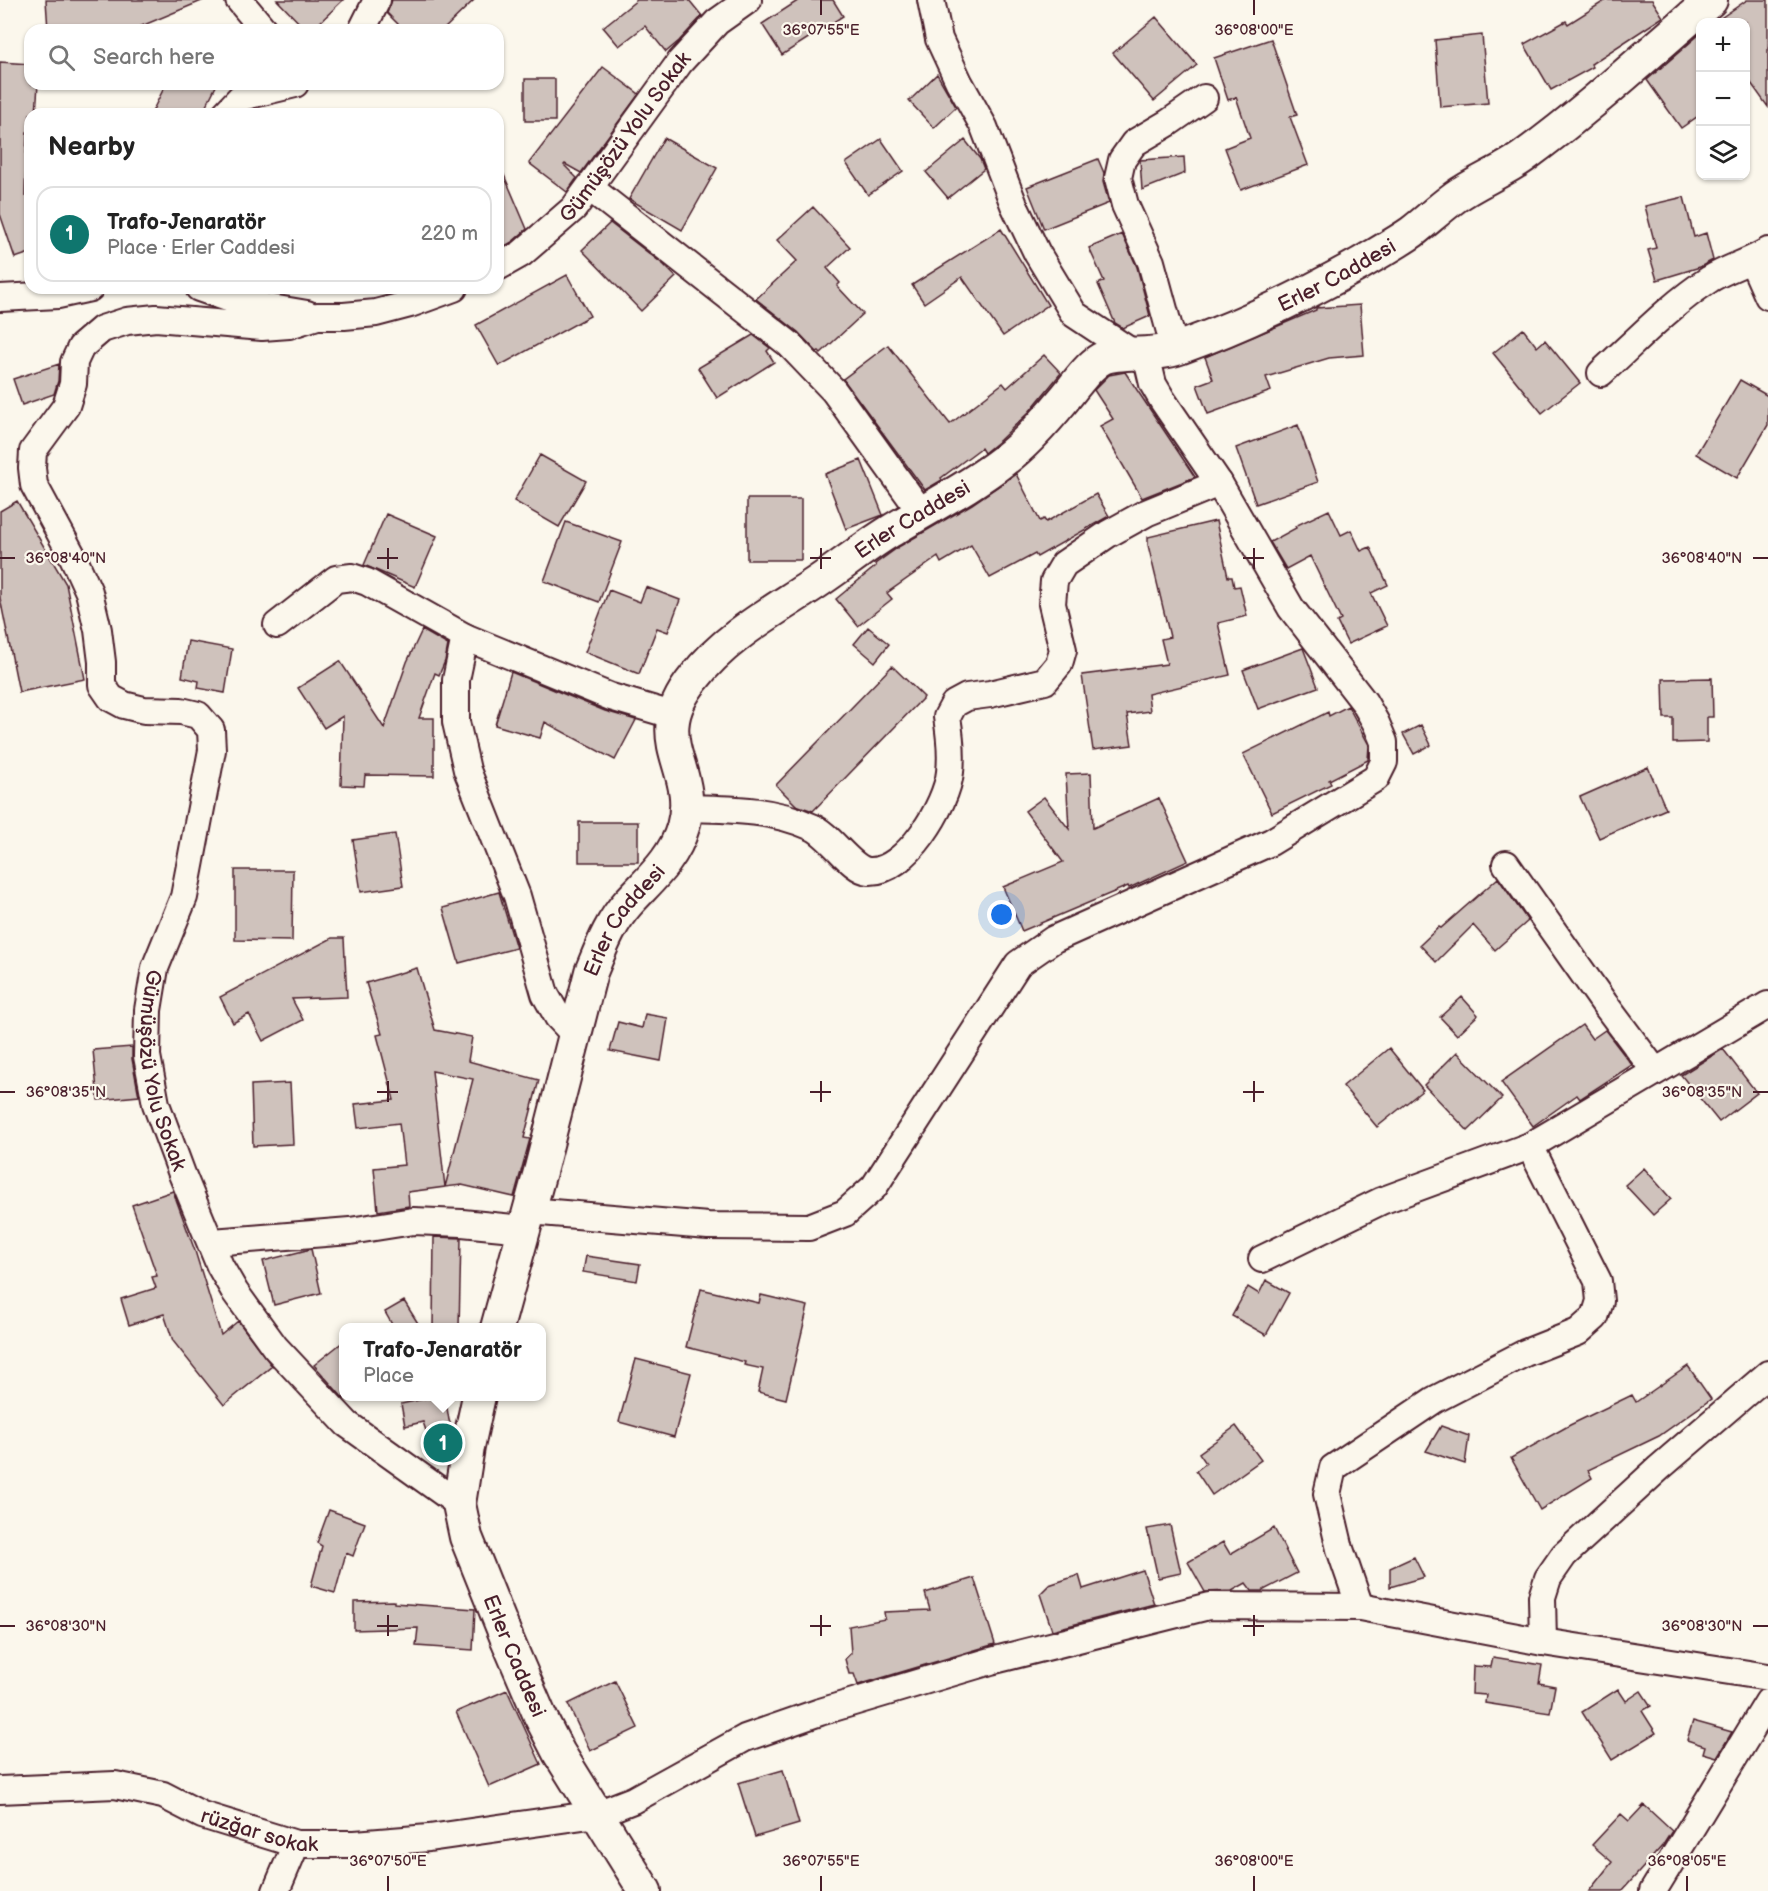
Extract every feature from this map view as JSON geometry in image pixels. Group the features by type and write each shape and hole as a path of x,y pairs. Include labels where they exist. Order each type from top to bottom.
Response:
{"street":[{"path":"239,0 259,24"},
{"path":"365,24 377,0"},
{"name":"Gümüşözü Yolu Sokak","path":"504,264 521,254 554,228 574,208 680,62 717,22 748,0"},
{"path":"212,1242 350,1231 413,1221 526,1220 809,1227 845,1213 874,1187 1018,964 1054,939 1271,842 1376,778 1384,762 1384,742 1376,723 1364,702 1291,608 1219,483 1163,401 1154,384 1148,363 1074,314 1037,253 1014,205 984,127 939,39 931,0"},
{"name":"Erler Caddesi","path":"497,1323 591,972 614,921 670,856 682,832 687,808 671,734 672,715 692,679 711,657 733,639 884,535 1005,460 1099,360 1110,355 1154,354 1175,350 1264,312 1356,266 1410,233 1456,196 1521,159 1711,0"},
{"path":"239,98 271,90"},
{"path":"1175,350 1151,262 1125,205 1118,178 1122,160 1134,144 1204,98"},
{"path":"590,188 789,344 834,391 921,512"},
{"path":"1601,373 1673,308 1711,278 1760,256 1768,296"},
{"path":"0,298 63,294"},
{"path":"216,294 242,303 317,316"},
{"name":"Gümüşözü Yolu Sokak","path":"438,294 376,313 317,316 290,325 262,327 156,318 127,321 102,329 81,347 74,362 73,384 66,406 33,451 32,468 34,485 89,592 98,630 102,685 111,698 124,705 144,710 181,711 198,715 211,730 210,759 184,897 155,968 148,1010 147,1056 156,1104 182,1174 220,1266 235,1292 275,1347 348,1424 459,1504"},
{"path":"687,808 739,809 782,816 814,828 844,853 854,865 868,871 888,867 913,847 929,825 942,798 951,774 951,738 947,717 954,704 967,697 1045,681 1059,664 1063,650 1052,604 1054,581 1064,564 1108,534 1146,513 1219,483"},
{"path":"277,625 336,579 352,578 366,582 465,637 611,697 672,715"},
{"path":"465,637 456,680 456,722 467,770 517,896 545,994 558,1017 575,1035"},
{"path":"1506,864 1655,1071"},
{"path":"1262,1259 1381,1201 1530,1146 1768,1005"},
{"path":"1360,1607 1340,1549 1326,1494 1333,1468 1434,1400 1525,1353 1578,1332 1595,1317 1600,1301 1598,1281 1530,1146"},
{"path":"1543,1642 1542,1597 1548,1578 1564,1555 1659,1468 1768,1374"},
{"name":"Erler Caddesi","path":"478,1401 459,1504 466,1537 540,1716 559,1753 645,1891"},
{"name":"rüzğar sokak","path":"0,1790 115,1785 163,1795 202,1815 296,1844 355,1845 419,1839 597,1814 633,1800 745,1738 820,1712 991,1661 1209,1606 1360,1607 1543,1642 1768,1677"},
{"path":"1653,1891 1768,1702"},
{"path":"276,1891 296,1844"}],"building":[{"path":"46,0 204,0 146,24 48,24"},
{"path":"277,0 343,0 318,24 300,24"},
{"path":"392,0 474,0 449,24 398,24 387,13"},
{"path":"637,0 689,0 702,16 666,52 645,26 619,46 603,27"},
{"path":"799,0 833,0 843,16 782,55 762,24"},
{"path":"1606,0 1652,0 1663,17 1591,64 1593,67 1551,90 1524,44 1566,21 1568,24"},
{"path":"1747,0 1768,0 1768,107 1750,82 1750,18 1721,18"},
{"path":"1156,17 1197,65 1154,101 1113,53"},
{"path":"1482,35 1488,103 1440,107 1435,40"},
{"path":"1696,37 1696,118 1681,128 1647,80"},
{"path":"1271,39 1297,115 1290,117 1308,165 1241,190 1225,148 1250,138 1236,97 1228,100 1214,58"},
{"path":"0,62 24,64 24,90 38,90 36,108 24,108 24,255 15,258 0,214"},
{"path":"603,67 639,94 581,173 564,165 577,178 567,192 529,163"},
{"path":"937,74 956,107 934,128 909,101"},
{"path":"525,79 555,79 555,121 525,121"},
{"path":"163,90 214,90 205,108 154,108"},
{"path":"664,138 717,168 682,230 629,199"},
{"path":"881,139 903,171 868,195 846,163"},
{"path":"965,140 980,159 984,169 948,198 926,172"},
{"path":"1184,157 1185,173 1142,190 1140,160"},
{"path":"1098,159 1104,173 1103,182 1109,203 1044,229 1027,187"},
{"path":"504,175 527,229 504,247"},
{"path":"1684,197 1694,237 1706,233 1713,260 1700,267 1657,280 1648,250 1656,248 1645,206"},
{"path":"813,207 850,247 827,268 840,283 837,286 863,314 821,353 756,299 797,261 777,240"},
{"path":"610,223 676,277 641,311 582,250"},
{"path":"1001,229 1048,305 1003,336 962,277 924,303 912,285"},
{"path":"1122,234 1137,267 1150,316 1123,328 1115,323 1098,284 1104,281 1089,248"},
{"path":"567,275 590,316 499,366 476,325"},
{"path":"1360,305 1364,355 1329,358 1266,377 1271,391 1208,414 1197,385 1213,379 1205,357 1316,310 1316,308"},
{"path":"1523,329 1537,347 1545,340 1580,383 1542,413 1493,353"},
{"path":"753,335 770,348 767,351 774,362 717,398 698,368"},
{"path":"888,345 950,424 1003,383 1007,388 1044,355 1061,373 1029,412 1000,440 984,453 981,448 941,478 942,480 925,490 843,379"},
{"path":"59,364 58,381 54,394 22,405 13,379"},
{"path":"1125,372 1195,477 1142,498 1100,426 1113,419 1094,390 1109,375"},
{"path":"1740,380 1768,396 1768,425 1737,478 1696,454"},
{"path":"1298,425 1318,482 1256,504 1236,448"},
{"path":"540,455 586,481 559,527 514,501"},
{"path":"861,460 883,515 846,529 825,474"},
{"path":"1016,474 1040,521 1044,519 1046,522 1096,494 1109,516 1037,557 1035,554 990,578 971,545 941,563 938,557 887,593 892,599 858,626 836,599 876,566 875,564 900,546 972,504"},
{"path":"747,499 801,499 801,560 747,560"},
{"path":"17,501 66,584 85,679 19,692 0,598 0,511"},
{"path":"1329,510 1341,535 1351,530 1361,551 1370,547 1388,585 1371,593 1387,626 1348,644 1337,622 1341,620 1310,556 1286,569 1270,542 1296,528 1295,526"},
{"path":"386,514 437,536 415,587 364,565"},
{"path":"1216,521 1228,577 1232,577 1234,587 1240,586 1247,616 1218,623 1230,675 1148,694 1150,711 1127,714 1132,745 1093,750 1082,675 1167,664 1161,639 1170,637 1148,537"},
{"path":"566,522 622,542 599,602 544,581"},
{"path":"646,587 680,600 668,632 657,628 639,674 585,652 609,590 640,602"},
{"path":"868,627 889,644 875,662 854,644"},
{"path":"422,630 448,645 445,661 439,675 435,673 419,718 434,718 434,776 365,775 364,786 341,785 343,716 324,728 298,688 340,661 384,728 407,662"},
{"path":"188,641 232,649 225,693 198,688 199,681 182,677"},
{"path":"1303,648 1318,687 1258,709 1243,670"},
{"path":"892,666 924,697 813,811 796,805 776,785"},
{"path":"511,672 605,711 636,720 615,760 545,722 540,738 495,725"},
{"path":"1712,678 1713,717 1707,717 1707,742 1673,743 1673,718 1664,718 1663,679"},
{"path":"1348,706 1369,745 1368,760 1329,780 1331,784 1272,813 1243,754 1328,712 1329,716"},
{"path":"1421,725 1431,745 1414,754 1403,734"},
{"path":"1648,767 1666,809 1599,838 1580,797"},
{"path":"1091,773 1093,828 1159,798 1188,861 1129,888 1128,886 1022,931 1003,887 1063,862 1025,811 1044,797 1069,829 1066,774"},
{"path":"579,822 638,822 638,862 579,862"},
{"path":"395,834 403,886 361,892 353,840"},
{"path":"235,870 293,870 292,941 235,940"},
{"path":"1498,878 1528,921 1495,950 1473,925 1436,962 1420,945"},
{"path":"499,892 516,948 459,963 443,908"},
{"path":"332,938 344,938 347,997 292,999 303,1020 263,1041 249,1014 233,1023 220,997"},
{"path":"417,968 435,1030 472,1037 468,1061 539,1080 524,1138 530,1139 514,1197 462,1185 408,1192 409,1206 378,1211 374,1168 404,1165 399,1123 358,1128 355,1104 394,1100 377,1035 382,1034 366,983","holes":["432,1071 473,1079 445,1187"]},
{"path":"1462,997 1478,1015 1457,1035 1440,1017"},
{"path":"645,1014 668,1018 661,1061 610,1051 618,1022 642,1028"},
{"path":"1582,1025 1592,1039 1605,1030 1632,1065 1580,1099 1577,1095 1533,1126 1501,1082"},
{"path":"132,1047 139,1096 98,1100 93,1050"},
{"path":"1389,1048 1423,1090 1377,1127 1343,1086"},
{"path":"1723,1049 1757,1093 1719,1122 1681,1075"},
{"path":"1457,1052 1502,1098 1468,1131 1424,1085"},
{"path":"290,1083 293,1144 253,1146 251,1085"},
{"path":"1644,1168 1671,1199 1653,1215 1625,1185"},
{"path":"173,1191 195,1251 221,1335 238,1321 272,1366 224,1405 173,1341 164,1314 129,1325 121,1299 156,1288 152,1277 157,1276 132,1205"},
{"path":"434,1237 461,1238 459,1323 433,1323"},
{"path":"311,1249 321,1293 274,1305 263,1261"},
{"path":"586,1256 640,1264 637,1281 583,1272"},
{"path":"1266,1280 1289,1293 1266,1335 1232,1316 1248,1287 1259,1294"},
{"path":"701,1289 759,1303 761,1295 808,1306 786,1399 758,1392 763,1369 686,1347"},
{"path":"404,1301 418,1323 391,1323 385,1312"},
{"path":"339,1345 339,1393 314,1365"},
{"path":"636,1359 691,1373 674,1437 619,1422"},
{"path":"1688,1366 1711,1399 1659,1436 1588,1470 1592,1478 1540,1510 1511,1458 1570,1425 1632,1395 1636,1402"},
{"path":"415,1401 446,1401 453,1432 448,1456 436,1460 423,1422 405,1426 401,1404"},
{"path":"1236,1426 1261,1460 1212,1495 1196,1471 1206,1463 1199,1453"},
{"path":"1441,1426 1469,1436 1465,1464 1426,1451"},
{"path":"329,1510 365,1523 353,1556 346,1553 335,1593 311,1586 322,1546 317,1543"},
{"path":"1170,1525 1181,1573 1158,1578 1147,1529"},
{"path":"1274,1528 1297,1573 1262,1591 1252,1591 1246,1583 1232,1591 1205,1592 1188,1562 1223,1542 1230,1554"},
{"path":"1414,1557 1424,1577 1390,1587 1390,1568"},
{"path":"1143,1570 1154,1604 1052,1630 1040,1594 1049,1585 1079,1575 1083,1589"},
{"path":"974,1578 995,1644 858,1685 854,1674 849,1674 845,1659 851,1653 849,1626 885,1619 884,1612 930,1610 925,1593"},
{"path":"394,1601 394,1603 475,1609 473,1650 416,1646 418,1628 354,1630 354,1602"},
{"path":"1493,1657 1542,1665 1539,1683 1555,1686 1550,1713 1485,1703 1486,1695 1472,1694 1473,1666 1491,1667"},
{"path":"615,1681 638,1728 590,1751 568,1704"},
{"path":"1618,1689 1626,1701 1641,1691 1651,1706 1642,1711 1656,1733 1612,1760 1582,1712"},
{"path":"507,1690 541,1764 489,1787 456,1712"},
{"path":"1693,1721 1732,1732 1717,1757 1703,1753 1705,1746 1687,1740"},
{"path":"783,1770 799,1824 755,1837 738,1783"},
{"path":"1644,1805 1672,1831 1663,1845 1622,1891 1589,1891 1612,1862 1592,1845 1621,1814 1629,1821"}],"place":[{"name":"Trafo-Jenaratör","path":"443,1443"}]}
